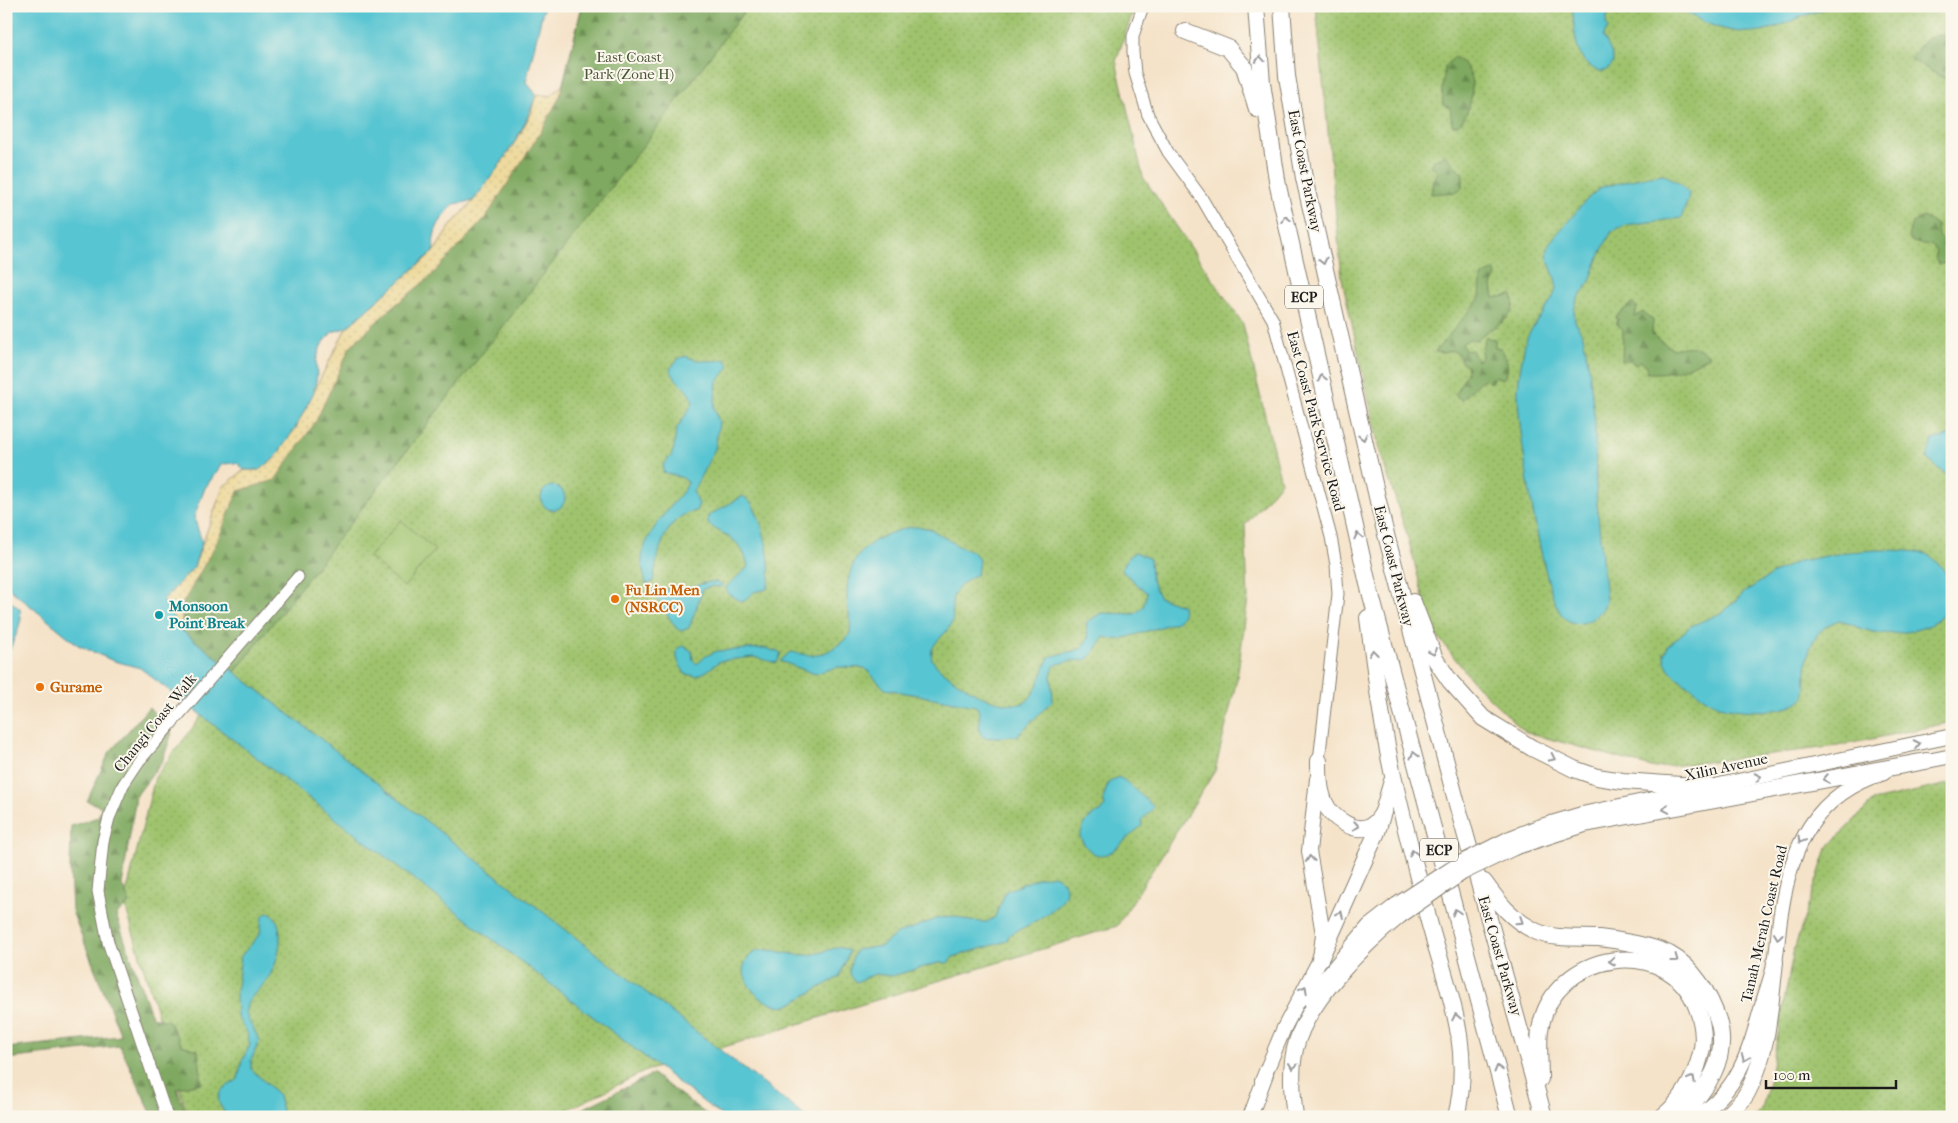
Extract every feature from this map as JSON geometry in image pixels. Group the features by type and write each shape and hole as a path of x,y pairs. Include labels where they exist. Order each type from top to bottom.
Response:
{"highway":[{"name":"East Coast Parkway","path":"1256,6 1262,83 1278,186 1368,584 1510,1117"},
{"name":"East Coast Parkway","path":"1282,6 1287,76 1304,178 1392,560 1543,1110"},
{"path":"1185,32 1228,48 1244,67 1278,186"},
{"path":"1392,560 1408,588 1423,631 1436,659 1450,681 1483,718 1532,748 1574,769 1598,777 1623,781 1710,787"},
{"path":"1368,584 1368,615 1379,701 1393,776 1428,917 1455,1011 1463,1052 1463,1078 1456,1117"},
{"path":"1319,760 1322,797 1330,811 1342,822 1357,827 1370,826 1376,822 1386,808"},
{"path":"1295,1117 1292,1097 1292,1072 1295,1048 1304,1025 1318,1002 1336,979 1398,910 1512,842 1585,824 1926,761"},
{"path":"1320,959 1365,861 1386,808 1393,776"},
{"path":"1477,872 1508,913 1537,932 1574,938 1599,938 1622,941 1669,954 1688,968 1712,1003 1720,1026 1720,1053 1713,1077 1698,1099 1680,1117"},
{"path":"1543,1110 1540,1030 1554,996 1580,970 1598,962 1631,960 1651,964 1668,971 1684,984 1694,1000 1702,1026 1703,1048 1696,1072 1686,1090 1662,1117"},
{"path":"1726,1117 1746,1094 1755,1073 1762,1050 1775,962"}],"main road":[{"name":"Xilin Avenue","path":"1512,842 1538,827 1582,814 1952,736"},
{"path":"1926,761 1952,756"},
{"path":"1250,1117 1262,1081 1284,1028 1320,959 1323,927 1309,852 1319,760"},
{"name":"Tanah Merah Coast Road","path":"1696,1117 1707,1110 1727,1090 1744,1063 1755,1035 1775,962 1781,911 1796,848 1817,813 1845,790 1880,774 1926,761"},
{"path":"1262,1081 1321,983 1369,926 1398,910"}],"street":[{"name":"East Coast Park Service Road","path":"1143,6 1133,36 1133,52 1134,73 1148,115 1168,152 1201,197 1273,320 1331,537 1336,565 1338,594 1319,760"},
{"name":"Changi Coast Walk","path":"167,1117 108,942 98,891 103,840 109,818 123,784 139,761 298,577"}],"green space":[{"path":"582,6 1135,6 1116,61 1143,177 1243,324 1281,482 1245,525 1248,598 1237,679 1215,771 1117,926 646,1071 553,1117 188,1117 124,902 155,777 235,672 216,542 238,491 252,487 389,310 430,277 560,96"},
{"name":"East Coast Park (Zone H)","path":"582,6 748,6 647,141 235,672 181,630 183,603 216,542 238,491 252,487 316,421 350,347 389,310 430,277 560,96"},
{"path":"1316,6 1952,6 1952,722 1838,746 1655,768 1525,732 1475,684 1431,628 1408,538 1380,452 1342,279"},
{"path":"1937,35 1952,36 1952,83 1910,59 1925,40"},
{"path":"1454,57 1466,66 1472,82 1469,106 1463,120 1458,125 1452,125 1450,107 1443,105 1442,89 1445,67"},
{"path":"1445,155 1463,174 1463,186 1458,192 1431,194 1433,179 1438,173 1430,165 1435,159"},
{"path":"1923,217 1937,225 1938,235 1945,242 1952,240 1952,255 1948,263 1939,264 1935,258 1937,252 1931,245 1916,243 1910,240 1911,226"},
{"path":"1494,270 1496,275 1492,286 1494,298 1512,295 1512,311 1503,322 1477,340 1469,339 1462,344 1465,351 1472,350 1477,361 1482,358 1481,351 1485,338 1495,339 1495,347 1501,348 1505,356 1507,371 1503,379 1495,376 1490,383 1485,379 1479,382 1462,400 1455,395 1467,372 1468,366 1461,362 1459,355 1452,350 1444,353 1435,352 1480,298 1481,277"},
{"path":"1632,303 1637,307 1635,317 1643,312 1653,320 1652,334 1659,340 1674,349 1693,347 1701,349 1709,355 1695,364 1663,373 1646,373 1647,366 1641,361 1635,365 1631,360 1622,361 1623,330 1617,324 1616,316"},
{"path":"401,520 435,550 404,587 369,557"},
{"path":"149,707 172,733 162,762 136,796 122,885 130,903 116,915 152,1017 169,1021 182,1045 198,1050 202,1083 177,1088 187,1117 153,1117 120,1046 6,1059 6,1048 121,1036 72,911 70,870 71,826 98,817 102,807 87,801 109,753"},
{"path":"1952,783 1952,1117 1754,1117 1762,1108 1769,1082 1793,953 1827,848 1873,801"},
{"path":"653,1074 710,1117 566,1117"}],"sand":[{"path":"563,84 560,96 540,133 486,217 430,277 389,310 350,347 316,421 275,480 238,491 217,542 183,603 181,630 163,600 194,567 223,487 244,470 260,470 296,427 346,328 434,251 452,224 473,201 497,169 519,136 531,113 536,94 551,96"}],"water":[{"path":"6,6 544,6 526,82 536,94 525,123 509,150 473,201 454,204 445,215 438,225 434,237 434,251 346,328 332,332 321,346 316,361 317,376 314,392 296,427 275,458 260,470 244,470 237,463 222,464 205,488 194,517 202,542 194,567 163,600 181,630 806,1117 723,1117 140,668 111,660 78,645 6,586"},
{"path":"1572,6 1617,6 1608,15 1606,21 1608,28 1603,37 1613,59 1612,65 1606,70 1599,71 1592,67 1580,54 1575,34"},
{"path":"1679,6 1832,6 1769,29 1744,32 1724,29 1704,22"},
{"path":"1663,174 1679,183 1689,193 1681,218 1626,225 1612,231 1601,252 1589,283 1577,300 1574,310 1575,321 1583,336 1589,368 1595,423 1596,494 1606,601 1601,611 1592,619 1576,623 1569,621 1562,615 1555,601 1539,543 1532,506 1521,435 1518,389 1525,344 1532,329 1551,301 1556,288 1555,278 1547,253 1553,239 1588,199 1604,186"},
{"path":"685,356 705,361 726,359 729,367 717,382 714,408 719,422 715,449 693,491 699,504 696,511 685,514 669,528 660,549 653,582 646,584 642,563 644,547 654,529 688,483 683,478 663,472 663,465 671,456 674,448 676,430 693,403 670,369 678,359"},
{"path":"1952,435 1952,479 1927,459 1932,440"},
{"path":"548,486 558,486 565,493 565,503 558,510 548,510 541,503 541,493"},
{"path":"743,496 752,504 760,522 767,546 770,570 767,589 754,592 743,602 728,594 726,587 748,567 745,557 734,540 708,524 708,516"},
{"path":"911,527 931,529 958,546 974,552 979,560 977,574 964,582 954,595 951,624 935,644 931,653 934,663 946,674 987,699 1009,704 1024,703 1036,689 1049,657 1081,649 1088,638 1086,623 1101,613 1135,614 1143,607 1147,593 1121,570 1129,556 1136,552 1150,559 1151,578 1159,597 1182,605 1183,615 1177,622 1118,640 1104,637 1095,651 1086,660 1070,661 1055,665 1051,675 1053,700 1017,736 984,738 980,731 979,714 976,706 885,689 865,668 837,667 815,674 780,661 790,652 811,655 825,653 849,635 848,583 851,570 857,559 864,549 873,542 884,536"},
{"path":"1901,550 1926,554 1932,558 1938,563 1949,580 1951,590 1948,607 1935,622 1912,631 1890,634 1876,633 1840,620 1825,627 1811,645 1807,661 1805,693 1799,702 1789,707 1764,711 1750,711 1714,704 1678,678 1667,665 1664,654 1669,645 1691,626 1723,612 1746,591 1778,571 1799,561 1849,552"},
{"path":"709,582 717,582 724,585 722,587 711,586 703,589 689,628 681,631 676,628 657,599 658,590 679,590"},
{"path":"6,598 20,609 21,619 8,654 6,654"},
{"path":"684,646 692,651 693,660 697,664 706,656 717,651 765,648 781,653 777,663 753,657 720,661 697,676 685,674 678,661 678,648"},
{"path":"1118,777 1124,780 1154,807 1141,821 1142,826 1119,846 1103,855 1096,854 1088,849 1080,837 1081,833 1084,825 1090,818 1101,812 1105,806 1103,799 1108,783"},
{"path":"1054,875 1064,883 1066,892 1061,901 1041,918 1009,935 1007,941 953,957 948,963 939,963 892,976 875,974 856,982 851,975 850,967 856,950 882,946 895,935 939,918 954,916 969,921 987,922 995,917 1006,891 1038,878"},
{"path":"267,913 271,913 279,927 279,947 270,974 251,998 246,1009 247,1017 259,1041 251,1061 251,1069 279,1095 282,1111 286,1117 229,1117 219,1103 219,1096 224,1088 238,1079 242,1061 250,1045 247,1032 237,1017 236,995 241,956 260,934 262,917"},
{"path":"839,947 850,951 839,977 785,1007 769,1003 757,995 745,977 743,969 747,959 753,953 761,950 804,955"}],"place":[{"name":"Fu Lin Men (NSRCC)","path":"615,599"},
{"name":"Monsoon Point Break","path":"159,615"},
{"name":"Gurame","path":"40,687"}]}
